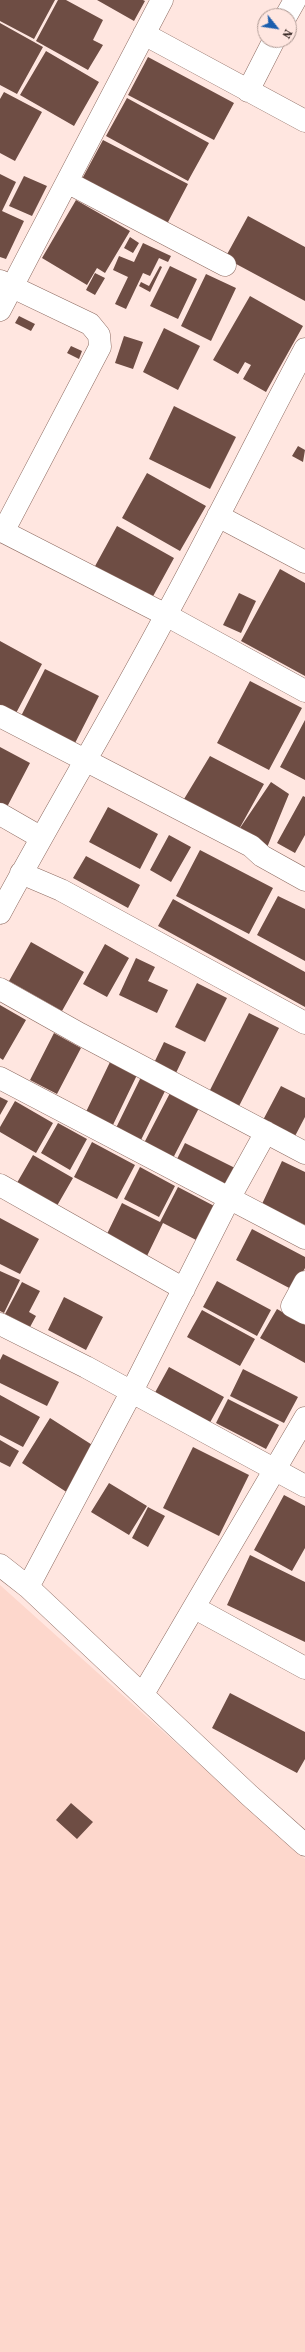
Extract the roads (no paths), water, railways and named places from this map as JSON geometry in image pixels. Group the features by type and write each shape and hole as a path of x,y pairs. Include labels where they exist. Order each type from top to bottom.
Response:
{"street":[{"path":"0,310 6,284 67,182 162,0"},
{"path":"144,34 305,121"},
{"path":"248,91 270,48"},
{"path":"67,182 224,265"},
{"path":"6,284 90,324 99,335 100,347 2,531 166,615 305,690"},
{"path":"0,913 40,837 86,761 166,615 304,354"},
{"path":"218,516 305,562"},
{"path":"0,716 250,846 262,856 305,880"},
{"path":"0,814 40,837"},
{"path":"21,873 61,890 305,1023"},
{"path":"0,989 305,1153"},
{"path":"0,1078 230,1197 305,1238"},
{"path":"28,1587 131,1393 230,1197 266,1132"},
{"path":"0,1185 184,1289"},
{"path":"305,1282 292,1306 305,1314"},
{"path":"2,1331 86,1367 131,1393 305,1486"},
{"path":"142,1694 195,1608 305,1418"},
{"path":"0,1564 28,1587 249,1795 305,1844"},
{"path":"195,1608 305,1668"}]}
